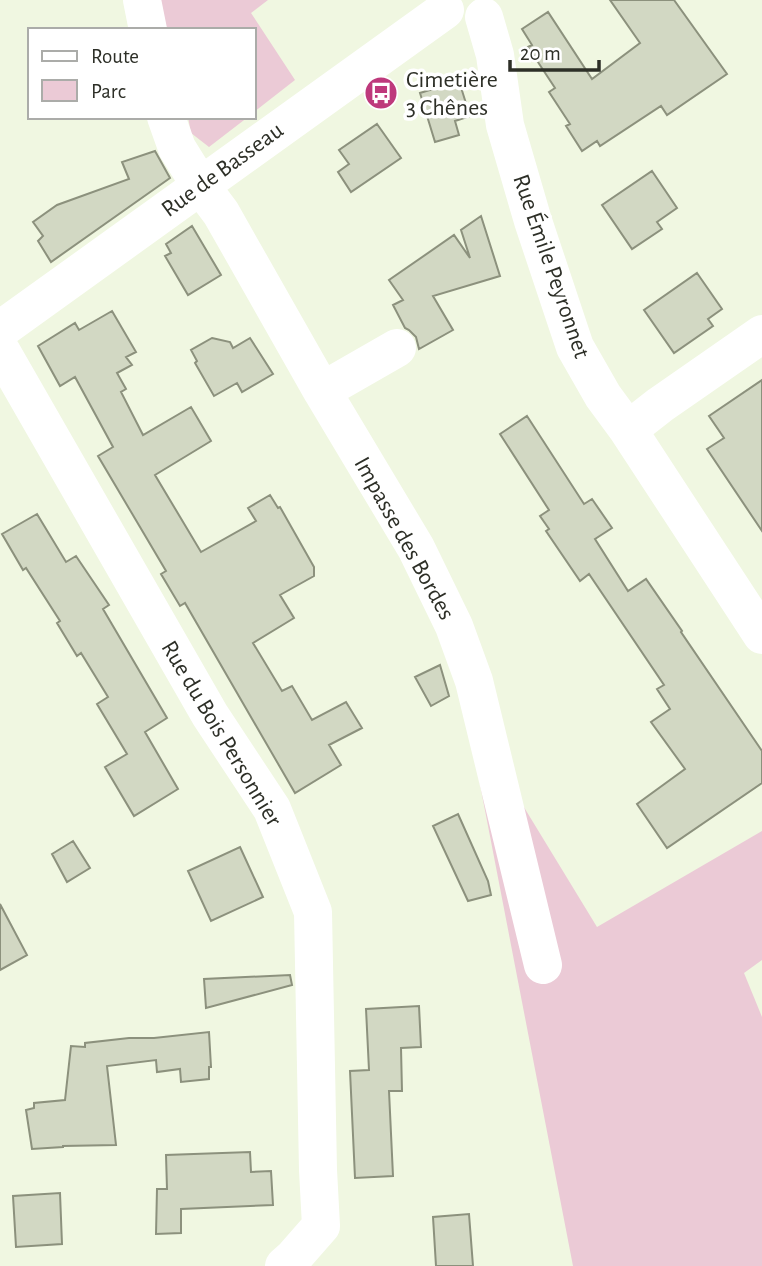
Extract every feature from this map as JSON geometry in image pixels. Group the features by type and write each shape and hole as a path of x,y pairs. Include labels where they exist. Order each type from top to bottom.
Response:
{"street":[{"path":"142,0 148,28"},
{"name":"Rue de Basseau","path":"0,330 442,5 453,17 463,20 474,20 491,8"},
{"name":"Rue Émile Peyronnet","path":"491,8 505,125 533,222 576,347 603,396 762,635"},
{"name":"Impasse des Bordes","path":"167,119 177,148 221,213 322,391 416,548 454,626 474,681 543,965"},
{"path":"628,430 762,334"},
{"path":"322,391 397,348"},
{"name":"Rue du Bois Personnier","path":"0,349 210,715 272,809 313,912 317,1156 321,1226 284,1266"}],"green space":[{"path":"160,0 268,0 251,13 295,80 256,110 256,28 167,28"},
{"path":"188,119 245,119 209,147 191,133"},
{"path":"466,712 597,927 762,831 762,960 744,973 762,1017 762,1266 573,1266"}],"building":[{"path":"610,0 674,0 727,74 667,115 661,106 600,146 597,141 582,151 566,126 570,124 549,92 555,88 528,47 532,45 522,29 548,12 592,79 640,43"},
{"path":"459,81 470,116 455,121 459,135 435,142 420,93"},
{"path":"377,124 401,158 351,192 338,172 349,164 339,150"},
{"path":"155,151 170,178 51,262 38,241 43,236 33,222 57,205 129,179 122,162"},
{"path":"652,171 677,208 657,222 662,229 632,249 602,205"},
{"path":"481,216 500,276 433,296 453,330 419,349 416,337 405,328 393,305 403,300 389,280 454,235 470,258 461,230"},
{"path":"192,226 221,275 188,295 165,256 171,253 166,244"},
{"path":"697,273 722,309 708,319 713,326 674,353 644,310"},
{"path":"112,311 136,352 126,357 132,365 117,373 126,389 121,392 143,435 191,407 211,441 155,475 201,552 256,521 248,508 270,495 278,508 280,507 314,567 314,576 280,595 294,618 253,643 282,691 292,686 312,720 346,702 362,728 329,745 341,765 295,793 185,603 180,606 161,574 166,571 98,456 113,447 75,377 60,386 38,346 75,323 79,330"},
{"path":"212,338 230,342 233,348 250,338 273,374 242,392 237,383 214,396 195,363 197,361 191,350"},
{"path":"762,380 762,531 707,449 724,438 709,416"},
{"path":"527,416 584,504 592,499 612,528 595,539 628,591 646,579 762,751 762,783 667,848 637,804 685,769 651,722 670,709 657,689 664,685 589,574 580,581 546,531 549,529 540,516 549,510 500,434"},
{"path":"37,514 66,562 76,556 109,605 103,609 167,718 145,732 178,789 134,816 105,767 127,754 97,704 108,697 81,653 77,656 57,623 60,621 26,568 23,570 2,534"},
{"path":"440,665 449,696 431,706 415,677"},
{"path":"458,814 488,881 491,895 468,901 433,826"},
{"path":"73,841 90,868 67,882 52,854"},
{"path":"240,847 263,897 211,921 188,871"},
{"path":"0,904 27,955 0,970"},
{"path":"290,975 292,985 206,1008 204,979"},
{"path":"419,1006 421,1047 401,1048 402,1091 389,1091 393,1176 355,1178 350,1071 369,1070 366,1009"},
{"path":"209,1032 209,1079 181,1082 180,1069 157,1072 156,1060 107,1066 116,1145 32,1149 26,1110 34,1108 34,1103 65,1100 71,1046 85,1047 85,1043"},
{"path":"250,1152 251,1172 271,1171 273,1205 181,1209 181,1233 156,1234 157,1189 167,1189 166,1155"},
{"path":"60,1193 62,1244 16,1247 13,1196"},
{"path":"469,1214 473,1266 436,1266 433,1217"}],"place":[{"name":"Cimetière 3 Chênes","path":"381,93"}]}
